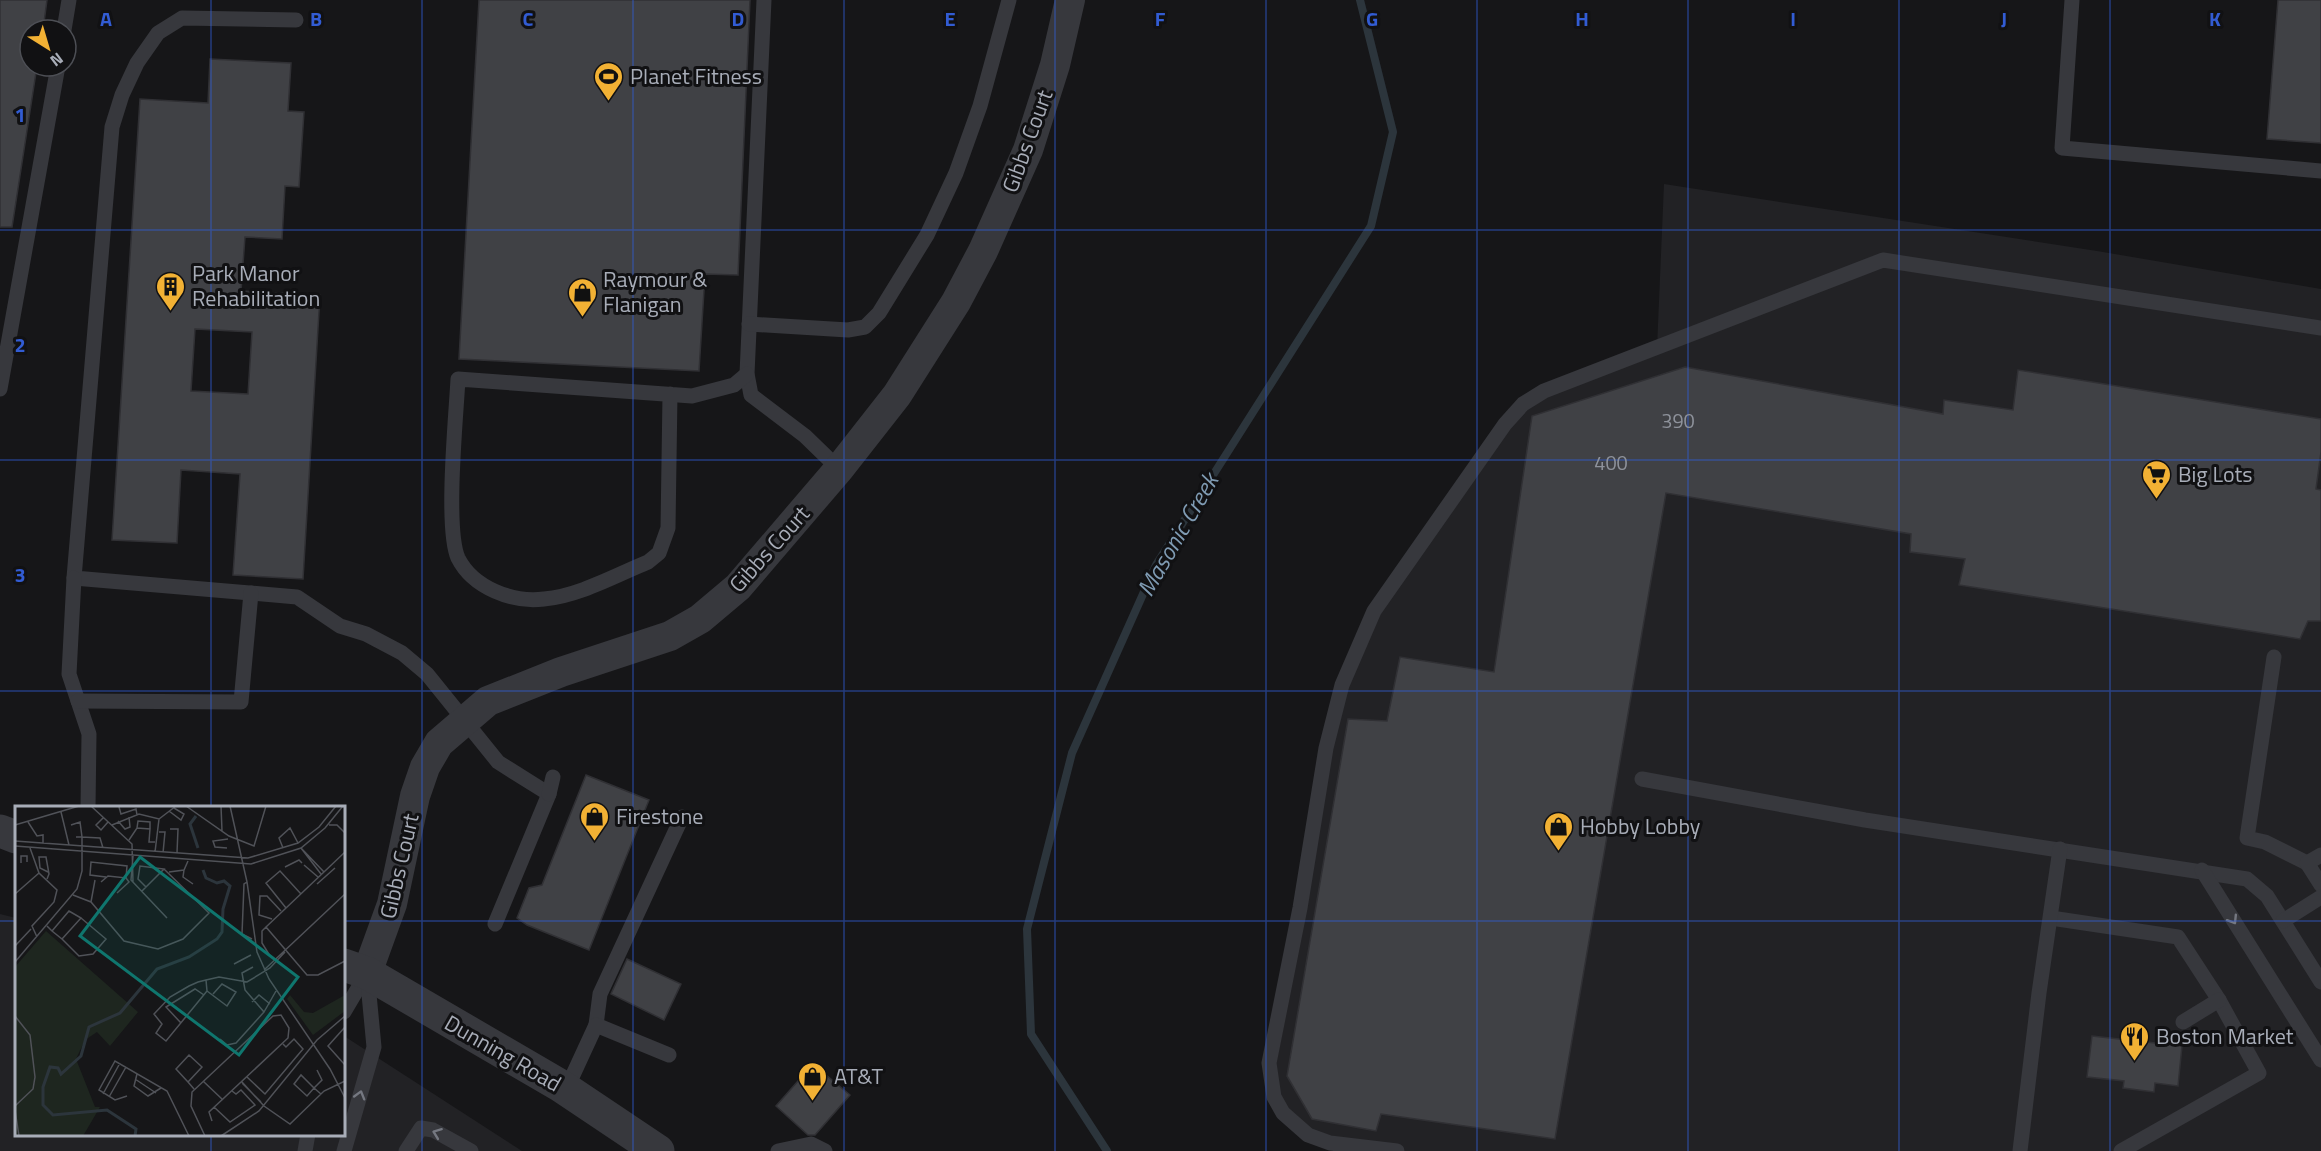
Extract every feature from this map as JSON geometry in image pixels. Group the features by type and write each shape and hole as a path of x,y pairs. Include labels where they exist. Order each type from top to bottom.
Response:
{"street":[{"name":"Gibbs Court","path":"355,969 392,904 415,796 425,767 439,743 488,701 561,672 670,636 700,619 738,587 839,469 897,396 956,302 983,250 1028,150 1055,65 1070,0"},
{"path":"0,831 15,837"},
{"name":"Dunning Road","path":"355,969 566,1090 658,1151"}],"lane":[{"path":"66,18 69,0"},
{"path":"764,0 747,374 751,395 805,436 839,469"},
{"path":"749,324 848,330 865,327 879,313 927,235 956,173 980,106 1009,0"},
{"path":"2072,0 2062,148 2321,171"},
{"path":"88,806 89,734 69,674 74,578 112,127 122,95 137,63 158,33 182,18 296,20"},
{"path":"0,389 56,78"},
{"path":"1397,1151 1329,1143 1308,1135 1283,1113 1274,1097 1269,1063 1300,908 1326,748 1342,685 1374,611 1505,424 1523,404 1544,392 1883,260 2321,328"},
{"path":"670,394 668,528 659,553 648,562 560,596 543,600 520,600 496,593 472,575 458,557 452,528 458,379 670,394 692,396 734,385 747,374"},
{"path":"74,578 297,597 339,626 366,634 402,653 427,674 498,762 549,794"},
{"path":"78,701 242,702 251,593"},
{"path":"2274,657 2247,838 2265,842 2307,863 2321,885"},
{"path":"495,924 549,794 553,777"},
{"path":"1642,779 1865,820 2202,870 2254,883 2267,896 2321,982"},
{"path":"566,1090 596,1025 600,994 682,817"},
{"path":"2020,1151 2060,849"},
{"path":"2307,863 2321,855"},
{"path":"2202,870 2321,1059"},
{"path":"2283,921 2321,897"},
{"path":"2051,918 2178,937 2219,1000 2259,1073 2121,1151"},
{"path":"345,1008 355,969"},
{"path":"344,1151 374,1047 355,969"},
{"path":"2183,1022 2219,1000"},
{"path":"596,1025 669,1055"},
{"path":"407,1149 421,1128 433,1130 471,1151"},
{"path":"305,1151 308,1136"},
{"path":"778,1151 811,1144 825,1151"}],"shaded area":[{"path":"1664,184 2097,251 2321,289 2321,1151 1400,1151 1308,1135 1274,1097 1276,1034 1326,748 1374,611 1523,404 1657,348"},
{"path":"0,914 15,918 15,1136 345,1136 345,1037 522,1151 0,1151"}],"building":[{"path":"0,0 47,0 45,18 18,18 18,78 35,78 12,227 0,227"},
{"path":"479,0 750,0 738,275 705,274 699,371 459,359"},
{"path":"2278,0 2321,0 2321,143 2267,139"},
{"name":"Park Manor Rehabilitation","path":"210,59 291,63 288,111 304,112 299,187 285,186 282,239 245,237 241,291 320,295 303,579 233,575 240,474 181,470 177,543 112,540 140,99 208,103","holes":["195,329 252,332 248,394 191,391"]},
{"path":"1685,367 1943,414 1944,400 2013,410 2018,370 2321,419 2321,452 2316,489 2321,490 2321,621 2308,621 2300,639 1959,585 1965,559 1910,552 1911,534 1666,493 1555,1139 1381,1114 1376,1131 1312,1119 1287,1076 1348,719 1387,721 1400,657 1494,672 1532,416"},
{"name":"Firestone","path":"586,775 649,800 589,950 527,925 517,918 529,888 542,885"},
{"path":"627,959 681,984 664,1020 611,994"},
{"name":"Boston Market","path":"2092,1036 2182,1046 2178,1086 2155,1083 2154,1092 2123,1088 2124,1081 2087,1077"},
{"name":"AT&T","path":"813,1064 850,1095 815,1135 808,1135 776,1106"}],"waterway":[{"name":"Masonic Creek","path":"1107,1151 1031,1034 1027,929 1072,753 1156,565 1371,226 1393,132 1360,0"}],"place":[{"name":"Planet Fitness","path":"609,102"},
{"name":"Park Manor Rehabilitation","path":"171,312"},
{"name":"Raymour & Flanigan","path":"582,318"},
{"name":"Big Lots","path":"2157,500"},
{"name":"Firestone","path":"595,842"},
{"name":"Hobby Lobby","path":"1559,852"},
{"name":"Boston Market","path":"2135,1062"},
{"name":"AT&T","path":"813,1102"}]}
